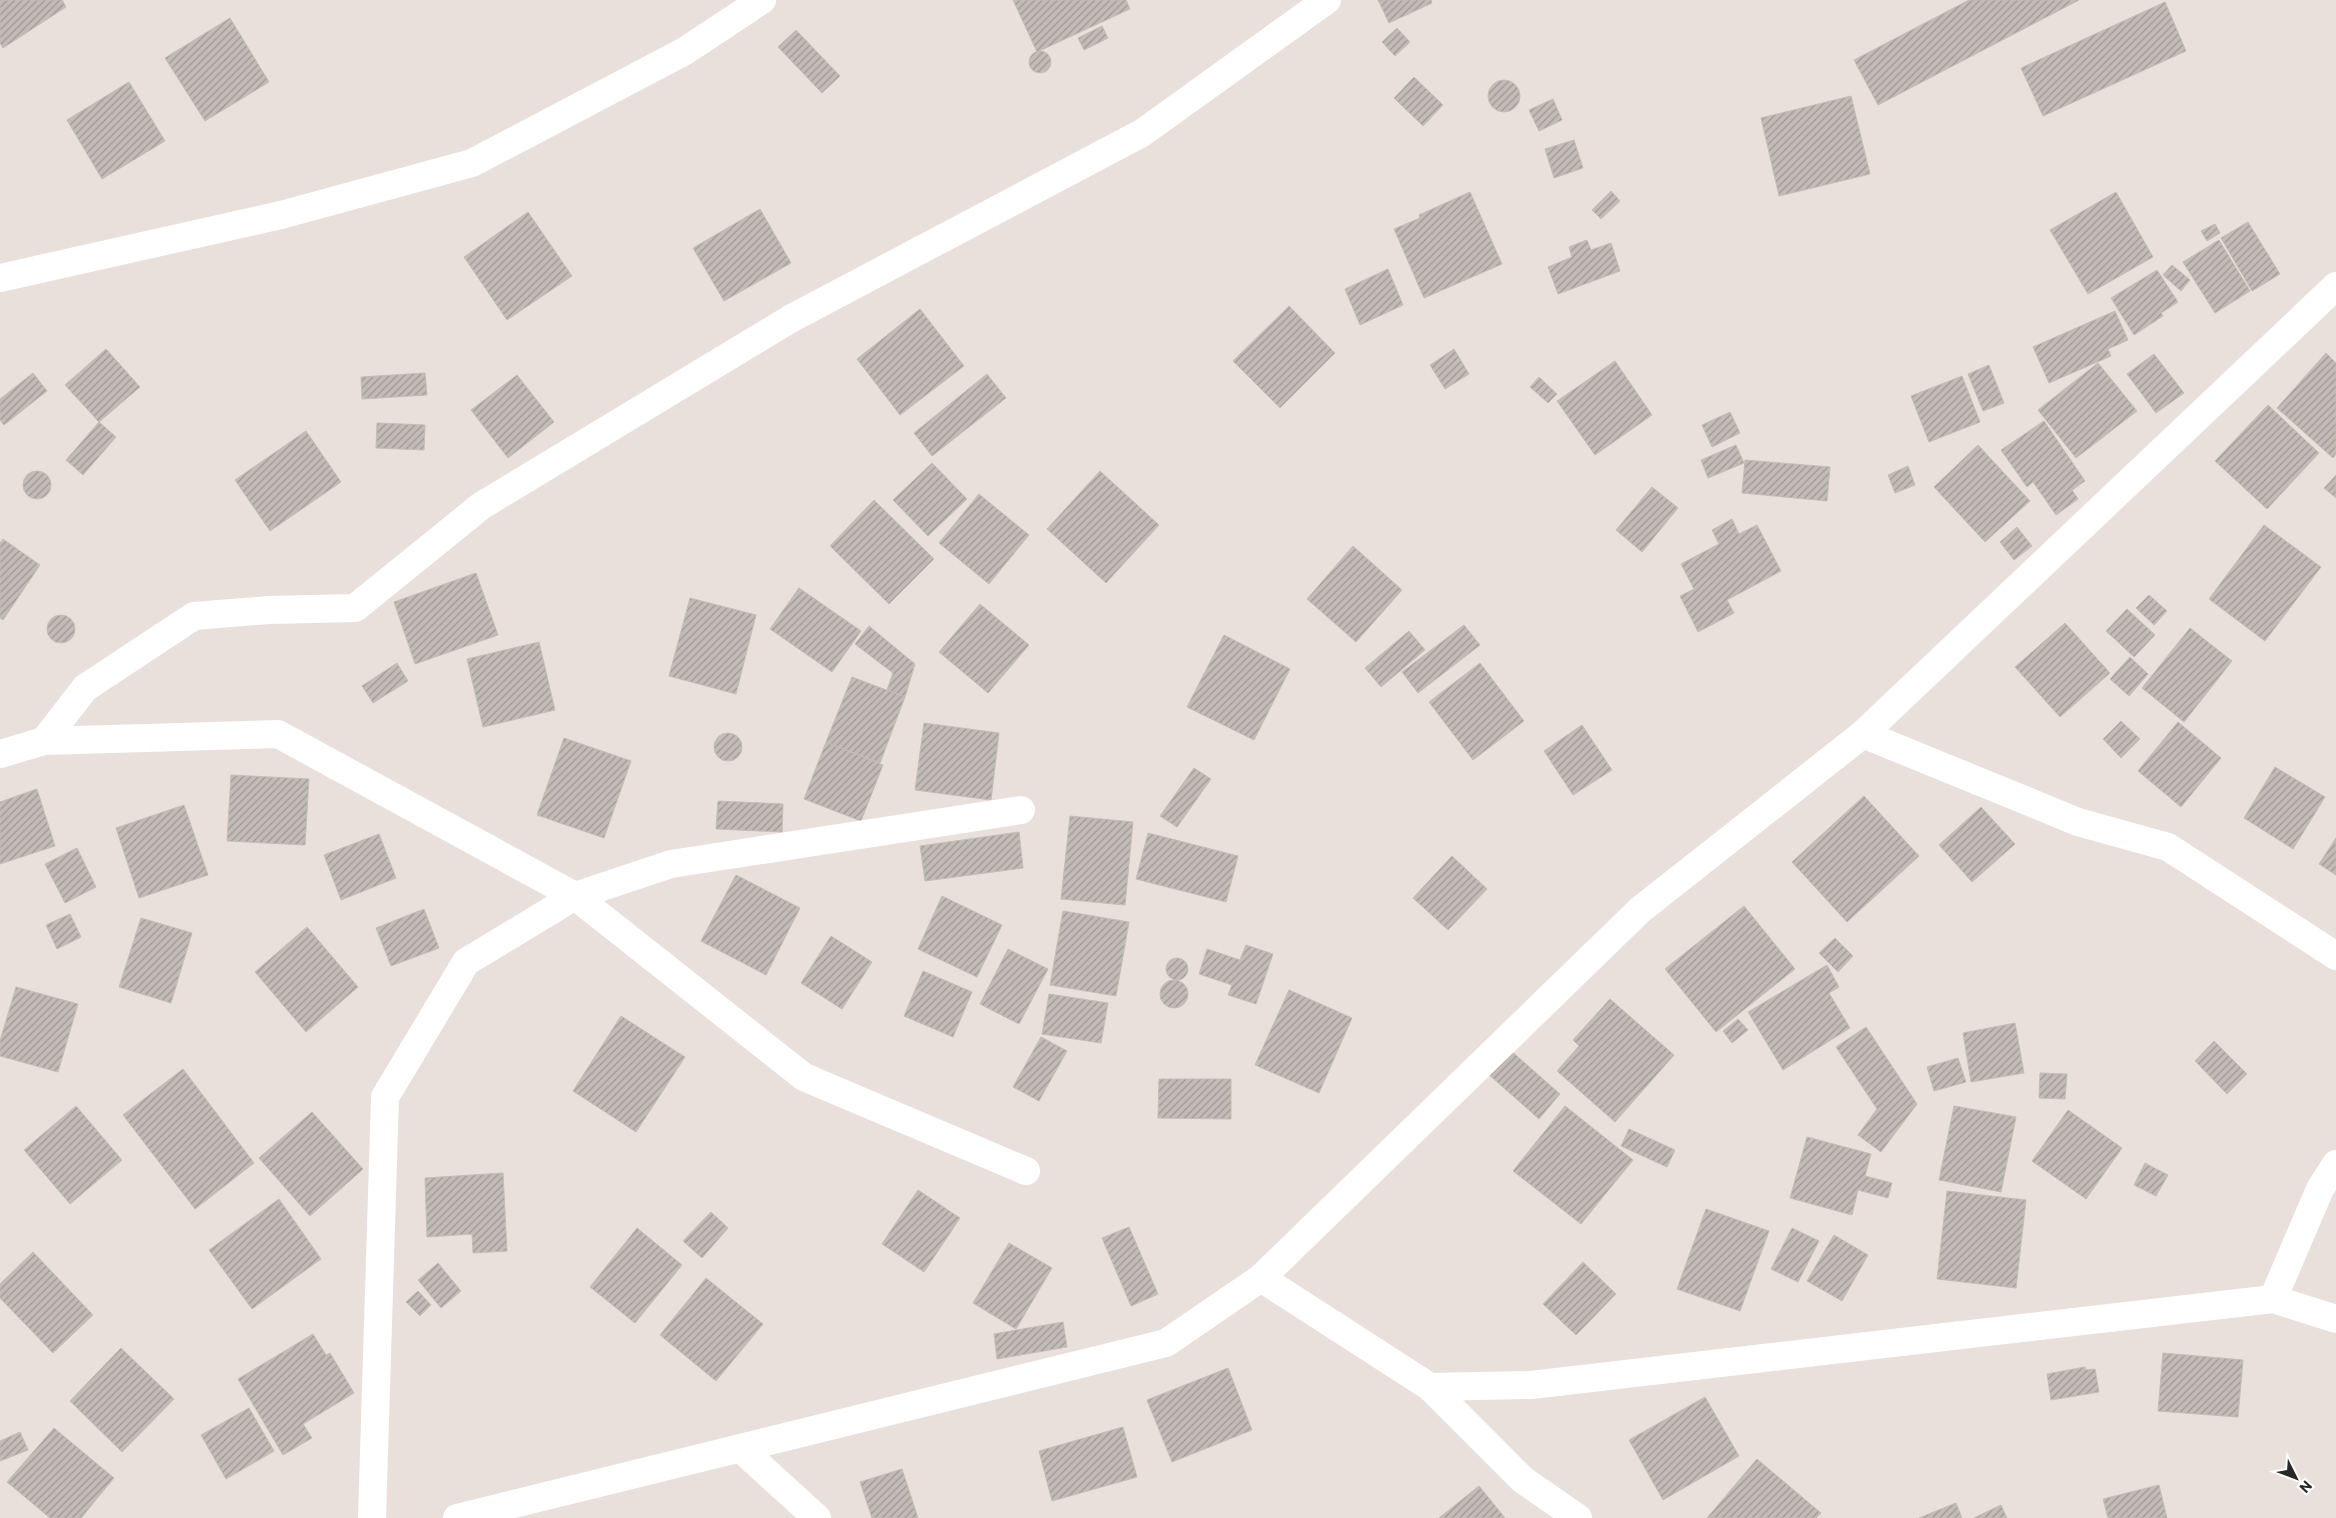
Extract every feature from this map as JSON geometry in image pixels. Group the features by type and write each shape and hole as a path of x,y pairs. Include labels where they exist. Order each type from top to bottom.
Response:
{"street":[{"path":"0,278 281,215 472,164 685,51 762,0"},
{"path":"44,741 85,688 194,616 269,610 355,608 481,506 792,318 1142,133 1327,0"},
{"path":"457,1518 1166,1343 1260,1278 1640,910 1863,734 2336,286"},
{"path":"0,754 44,741 278,734 575,896 804,1077 1026,1171"},
{"path":"1863,734 2078,822 2168,847 2336,956"},
{"path":"372,1518 385,1097 466,962 575,896 671,864 1021,810"},
{"path":"2273,1298 2320,1189 2336,1164"},
{"path":"1260,1278 1430,1388 1524,1480 1578,1518"},
{"path":"1430,1388 1531,1385 2273,1298 2336,1319"},
{"path":"740,1448 817,1518"}],"building":[{"path":"0,0 62,0 66,7 3,48 0,43"},
{"path":"1013,0 1126,0 1130,9 1037,52"},
{"path":"1378,0 1431,0 1432,3 1389,23"},
{"path":"1969,0 2079,0 1878,105 1854,60"},
{"path":"2165,2 2186,51 2043,116 2021,68"},
{"path":"230,18 269,82 205,121 165,58"},
{"path":"1102,26 1108,38 1084,50 1078,38"},
{"path":"1397,28 1410,42 1395,56 1382,42"},
{"path":"796,30 840,76 822,93 778,47"},
{"path":"1040,51 1048,54 1051,62 1048,70 1040,73 1032,70 1029,62 1032,54"},
{"path":"1414,77 1443,105 1423,126 1394,98"},
{"path":"1504,80 1515,85 1520,96 1515,107 1504,112 1493,107 1488,96 1493,85"},
{"path":"129,82 165,141 102,179 67,120"},
{"path":"1851,96 1870,174 1779,196 1761,118"},
{"path":"1553,99 1562,120 1539,131 1529,110"},
{"path":"1574,140 1583,168 1554,178 1545,149"},
{"path":"1611,191 1620,201 1601,219 1592,210"},
{"path":"1470,192 1502,264 1424,298 1394,229 1420,218 1419,215"},
{"path":"2116,192 2153,257 2088,294 2050,230"},
{"path":"760,209 791,263 724,301 693,248"},
{"path":"528,212 572,276 507,320 464,257"},
{"path":"2248,222 2280,274 2252,291 2221,238"},
{"path":"2215,224 2220,233 2207,241 2201,231"},
{"path":"1587,240 1591,250 1611,243 1620,271 1558,294 1548,267 1572,257 1569,247"},
{"path":"2219,240 2250,291 2215,313 2183,262"},
{"path":"2172,265 2190,280 2181,291 2163,275"},
{"path":"1388,269 1403,305 1360,325 1345,289"},
{"path":"2157,270 2178,302 2161,313 2163,316 2134,335 2111,298"},
{"path":"1289,306 1335,353 1280,408 1233,361"},
{"path":"920,309 964,366 900,415 857,359"},
{"path":"2115,311 2128,340 2108,349 2111,356 2049,383 2033,347"},
{"path":"106,349 140,387 99,422 65,385"},
{"path":"1454,349 1469,374 1445,389 1430,365"},
{"path":"2326,353 2336,363 2336,454 2333,458 2277,408"},
{"path":"2154,354 2184,393 2156,413 2127,374"},
{"path":"1615,361 1652,415 1595,455 1557,401"},
{"path":"2098,363 2137,411 2076,458 2038,410"},
{"path":"1989,365 2004,403 1983,411 1968,374"},
{"path":"33,373 47,391 4,425 0,420 0,399"},
{"path":"425,373 427,395 362,399 361,377"},
{"path":"987,374 1006,398 932,456 914,433"},
{"path":"517,375 554,422 508,458 471,410"},
{"path":"1962,376 1980,422 1929,442 1911,396"},
{"path":"1539,377 1557,394 1548,403 1530,387"},
{"path":"2268,405 2319,453 2267,509 2215,461"},
{"path":"1730,412 1740,433 1712,447 1702,425"},
{"path":"2044,421 2085,481 2072,490 2078,499 2056,515 2033,482 2027,487 2001,450"},
{"path":"99,422 116,437 83,475 66,460"},
{"path":"377,423 425,425 424,450 376,448"},
{"path":"306,431 341,482 270,531 235,480"},
{"path":"1736,445 1744,463 1708,478 1701,460"},
{"path":"1978,445 2030,501 1985,542 1934,487"},
{"path":"1745,460 1830,467 1827,501 1742,493"},
{"path":"932,463 967,499 928,536 893,500"},
{"path":"1908,466 1915,485 1895,493 1888,475"},
{"path":"37,471 47,475 51,485 47,495 37,499 27,495 23,485 27,475"},
{"path":"1100,471 1159,525 1106,583 1047,529"},
{"path":"2336,475 2336,498 2324,488"},
{"path":"1652,487 1678,508 1642,552 1616,530"},
{"path":"979,494 1029,535 989,584 939,543"},
{"path":"874,500 934,559 889,604 830,546"},
{"path":"1732,519 1739,534 1757,525 1781,571 1727,600 1734,613 1698,632 1680,596 1694,589 1681,564 1719,544 1712,530"},
{"path":"2264,525 2321,567 2265,641 2209,599"},
{"path":"2017,527 2032,546 2014,560 2000,542"},
{"path":"3,539 40,565 3,620 0,618 0,543"},
{"path":"1353,546 1402,590 1356,642 1307,599"},
{"path":"476,573 498,635 415,664 394,602"},
{"path":"799,588 861,631 832,672 770,629"},
{"path":"2149,595 2167,611 2154,625 2136,608"},
{"path":"690,598 756,615 736,694 669,676"},
{"path":"980,604 1029,645 988,693 939,652"},
{"path":"2127,609 2155,635 2134,657 2106,631"},
{"path":"61,615 71,619 75,629 71,639 61,643 51,639 47,629 51,619"},
{"path":"2065,623 2110,673 2060,717 2015,667"},
{"path":"1464,625 1480,645 1418,693 1402,672"},
{"path":"869,626 915,664 905,697 887,690 893,673 855,644"},
{"path":"2190,628 2232,661 2184,722 2142,688"},
{"path":"1409,631 1425,650 1381,687 1365,668"},
{"path":"1224,635 1290,669 1254,740 1187,707"},
{"path":"539,642 555,710 483,727 467,659"},
{"path":"2130,657 2148,674 2129,696 2110,679"},
{"path":"397,663 408,681 373,703 362,686"},
{"path":"1480,663 1524,721 1473,760 1429,702"},
{"path":"852,677 905,697 880,763 826,742"},
{"path":"2121,721 2140,739 2121,758 2103,739"},
{"path":"2178,722 2221,758 2181,807 2138,771"},
{"path":"924,723 999,733 991,800 915,790"},
{"path":"1582,725 1612,770 1573,795 1544,751"},
{"path":"728,733 738,737 742,747 738,757 728,761 718,757 714,747 718,737"},
{"path":"564,738 631,761 604,838 537,815"},
{"path":"826,742 883,765 861,821 804,799"},
{"path":"2275,767 2325,797 2293,849 2244,818"},
{"path":"1194,768 1211,779 1177,827 1160,816"},
{"path":"231,775 309,779 305,845 227,841"},
{"path":"37,789 55,846 0,864 0,802"},
{"path":"1864,796 1919,856 1847,922 1792,862"},
{"path":"718,801 783,804 782,832 716,829"},
{"path":"184,805 208,875 139,898 116,828"},
{"path":"1981,807 2015,844 1972,882 1939,845"},
{"path":"1070,816 1133,822 1125,905 1061,899"},
{"path":"1019,832 1023,868 925,881 920,846"},
{"path":"1148,833 1238,856 1226,902 1136,879"},
{"path":"379,834 396,878 341,900 324,855"},
{"path":"2336,838 2336,875 2319,864"},
{"path":"77,848 96,887 65,903 45,864"},
{"path":"1452,856 1487,889 1448,930 1413,898"},
{"path":"736,875 800,908 766,975 701,941"},
{"path":"942,896 1002,925 977,977 918,949"},
{"path":"1744,906 1795,969 1716,1032 1665,969"},
{"path":"424,909 439,948 391,966 376,928"},
{"path":"1063,911 1129,922 1116,996 1050,985"},
{"path":"70,914 81,937 57,949 46,925"},
{"path":"141,918 192,933 171,1003 119,987"},
{"path":"307,927 358,987 306,1032 255,972"},
{"path":"831,936 872,962 842,1009 801,983"},
{"path":"1835,938 1853,956 1838,972 1819,953"},
{"path":"1246,945 1273,954 1256,1004 1228,995 1232,985 1199,974 1207,949 1240,960"},
{"path":"1008,949 1048,969 1019,1024 980,1004"},
{"path":"1177,958 1185,961 1188,969 1185,977 1177,980 1169,977 1166,969 1169,961"},
{"path":"1827,965 1839,987 1829,993 1850,1028 1783,1070 1748,1012"},
{"path":"923,971 972,992 953,1037 904,1016"},
{"path":"1174,980 1184,984 1188,994 1184,1004 1174,1008 1164,1004 1160,994 1164,984"},
{"path":"16,987 78,1004 58,1072 0,1056 0,1041"},
{"path":"1289,990 1352,1018 1319,1093 1255,1065"},
{"path":"1049,994 1108,1003 1101,1043 1042,1034"},
{"path":"1610,999 1674,1055 1615,1122 1557,1071 1579,1046 1573,1040"},
{"path":"621,1016 685,1057 636,1132 573,1091"},
{"path":"1738,1019 1748,1030 1732,1043 1723,1031"},
{"path":"2015,1023 2024,1073 1971,1082 1963,1033"},
{"path":"1866,1027 1917,1104 1881,1152 1858,1135 1877,1109 1836,1047"},
{"path":"1041,1037 1067,1051 1039,1101 1013,1087"},
{"path":"2214,1041 2247,1074 2227,1094 2195,1061"},
{"path":"1509,1049 1560,1094 1539,1119 1488,1074"},
{"path":"1958,1058 1966,1082 1934,1091 1927,1067"},
{"path":"183,1069 254,1163 195,1209 123,1115"},
{"path":"2040,1073 2067,1074 2065,1099 2039,1098"},
{"path":"1159,1079 1231,1079 1231,1119 1158,1118"},
{"path":"76,1106 122,1160 70,1204 24,1150"},
{"path":"1565,1106 1633,1160 1581,1224 1513,1171"},
{"path":"1954,1106 2016,1117 2001,1192 1939,1180"},
{"path":"2068,1110 2122,1148 2086,1199 2032,1161"},
{"path":"312,1112 363,1169 310,1216 259,1158"},
{"path":"1629,1129 1675,1150 1667,1167 1621,1146"},
{"path":"1807,1137 1871,1154 1865,1176 1892,1183 1888,1198 1858,1190 1852,1215 1790,1198"},
{"path":"2145,1163 2168,1175 2156,1196 2134,1185"},
{"path":"503,1173 507,1251 473,1253 472,1234 427,1237 425,1178"},
{"path":"918,1190 960,1218 924,1272 882,1244"},
{"path":"1947,1191 2026,1200 2016,1288 1937,1279"},
{"path":"279,1199 321,1259 252,1309 209,1250"},
{"path":"1706,1209 1769,1231 1740,1311 1677,1289"},
{"path":"711,1212 728,1228 702,1258 683,1241"},
{"path":"1129,1227 1158,1294 1131,1306 1102,1238"},
{"path":"637,1228 682,1265 635,1323 590,1287"},
{"path":"1792,1228 1819,1241 1798,1282 1771,1269"},
{"path":"1834,1235 1868,1255 1842,1301 1807,1281"},
{"path":"1009,1243 1052,1268 1016,1329 973,1303"},
{"path":"33,1252 93,1315 53,1353 0,1298 0,1284"},
{"path":"1583,1262 1616,1294 1576,1335 1543,1304"},
{"path":"438,1263 461,1291 441,1308 418,1280"},
{"path":"706,1278 763,1324 716,1381 660,1335"},
{"path":"418,1291 431,1305 420,1316 406,1302"},
{"path":"1063,1322 1067,1347 997,1359 994,1334"},
{"path":"313,1334 326,1355 330,1353 354,1393 303,1424 312,1438 283,1455 238,1379"},
{"path":"121,1348 174,1399 122,1452 70,1401"},
{"path":"2163,1353 2243,1360 2238,1417 2158,1411"},
{"path":"2085,1367 2086,1370 2095,1369 2099,1392 2051,1400 2047,1374"},
{"path":"1228,1368 1252,1430 1172,1462 1147,1400"},
{"path":"1705,1397 1739,1456 1663,1500 1629,1440"},
{"path":"249,1408 274,1451 226,1479 201,1435"},
{"path":"1123,1427 1137,1477 1052,1501 1039,1451"},
{"path":"54,1428 114,1478 81,1518 50,1518 7,1482"},
{"path":"20,1432 28,1450 0,1461 0,1441"},
{"path":"1757,1459 1821,1513 1816,1518 1707,1518"},
{"path":"902,1469 918,1518 872,1518 860,1482"},
{"path":"2159,1485 2167,1518 2108,1518 2103,1499"},
{"path":"1479,1486 1505,1518 1439,1518"},
{"path":"1956,1503 1962,1518 1919,1518"},
{"path":"2001,1505 2007,1518 1974,1518"}]}
